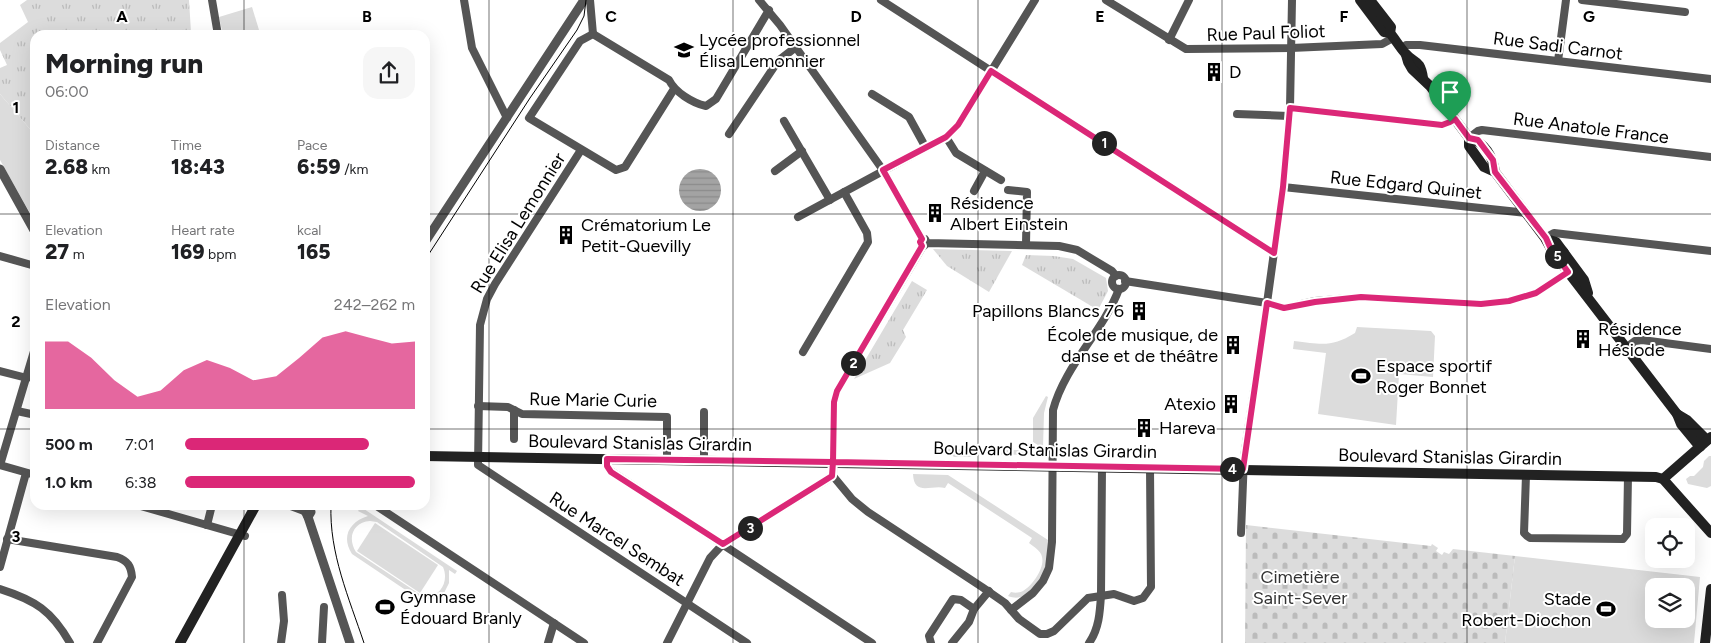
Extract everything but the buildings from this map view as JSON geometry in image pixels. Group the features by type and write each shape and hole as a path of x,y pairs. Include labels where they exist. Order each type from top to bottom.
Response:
{"main road":[{"path":"1360,0 1384,32 1392,35"},
{"path":"1370,0 1391,27 1392,35 1416,74 1422,78 1469,138 1478,140 1493,160 1495,172 1676,414 1681,424 1706,441 1664,479 1711,533"},
{"path":"1546,239 1556,242 1584,280 1589,298"},
{"name":"Boulevard Stanislas Girardin","path":"430,456 1628,476 1664,479"},
{"path":"187,643 254,510"},
{"path":"180,643 242,535 260,510"},
{"path":"1707,642 1711,589"}],"street":[{"path":"212,0 217,30"},
{"path":"464,0 472,48 507,118"},
{"path":"574,15 577,2 575,0"},
{"path":"430,234 584,0"},
{"path":"590,0 593,34"},
{"path":"759,0 769,10 796,47 883,170 924,243"},
{"path":"881,0 1274,253"},
{"path":"798,217 946,137 958,125 1035,0"},
{"name":"Rue Paul Foliot","path":"1106,0 1181,48 1196,50 1382,44 1392,35"},
{"name":"Rue Paul Foliot","path":"1169,40 1189,0"},
{"path":"1241,533 1243,469 1283,187 1290,112 1292,0"},
{"path":"1558,61 1566,0"},
{"path":"1582,0 1685,12"},
{"path":"593,34 669,80 674,89 706,106 712,103 769,10"},
{"path":"593,34 580,41 529,118 616,170 625,167 674,89"},
{"name":"Rue Sadi Carnot","path":"1404,52 1406,45 1420,45 1711,79"},
{"path":"729,134 778,61 796,47"},
{"path":"872,94 909,117 926,148"},
{"path":"1237,114 1290,112 1442,125 1455,119"},
{"path":"784,121 830,200"},
{"name":"Rue Anatole France","path":"1469,138 1482,130 1711,157"},
{"path":"946,137 956,153 1000,180"},
{"name":"Rue Elisa Lemonnier","path":"477,457 479,335 487,299 581,150"},
{"path":"774,171 802,151"},
{"path":"0,169 30,223"},
{"path":"974,191 985,171"},
{"name":"Rue Edgard Quinet","path":"1283,187 1527,213"},
{"path":"1008,190 1027,192 1026,244"},
{"path":"803,352 868,242 867,233 844,192"},
{"path":"1546,239 1554,233 1711,251"},
{"path":"924,243 1059,246 1077,250 1112,271 1116,276"},
{"path":"924,243 837,391 834,402 832,476 852,499 868,512 989,591 1005,603 1032,629 1040,634 1046,634 1054,630 1088,598 1114,594 1134,601 1143,598 1150,587 1150,468"},
{"path":"0,256 30,265"},
{"path":"1119,289 1115,288 1112,284 1112,279 1116,276 1122,276 1125,281 1267,303 1284,308 1315,302 1361,297 1486,304 1509,301 1536,293 1568,272"},
{"path":"1011,610 1033,593 1043,581 1049,568 1052,542 1053,410 1057,397 1119,289 1125,285 1125,281"},
{"path":"1626,348 1635,341 1642,340 1711,349"},
{"path":"30,365 18,411 0,465 30,474"},
{"path":"0,371 26,378"},
{"name":"Rue Marie Curie","path":"478,404 508,407 522,414 667,417 667,460"},
{"path":"514,410 514,439"},
{"path":"18,411 30,414"},
{"path":"704,412 704,460"},
{"name":"Rue Marcel Sembat","path":"477,457 478,466 748,643"},
{"path":"607,459 607,466 611,472 872,643"},
{"path":"1089,643 1094,636 1100,615 1102,467"},
{"path":"0,567 26,473"},
{"path":"1526,475 1524,533 1530,538 1623,539 1628,534 1628,476"},
{"path":"667,643 710,558 723,544 832,476"},
{"path":"154,510 242,535"},
{"path":"207,525 211,510"},
{"path":"306,510 350,643"},
{"path":"382,510 584,643"},
{"path":"7,539 117,557 129,565 132,577 97,643"},
{"path":"0,589 24,596 40,606 62,629 70,643"},
{"path":"952,643 969,622 974,609 989,591"},
{"path":"281,643 284,621 282,595"},
{"path":"930,643 929,636 953,599 961,600 974,609"},
{"path":"322,643 324,607"},
{"path":"548,643 554,624"}],"green space":[{"path":"27,0 189,0 191,30 30,30 30,129 0,94 0,68 7,65 0,50 0,43 28,22 20,5"},
{"path":"252,7 259,30 222,30 219,17"},
{"path":"0,94 30,129 30,213 0,160"},
{"path":"933,249 1012,251 989,292 947,266"},
{"path":"1026,255 1073,259 1106,278 1108,291 1098,310 1022,265"},
{"path":"912,281 927,290 903,330 906,337 890,363 854,379"},
{"name":"Espace sportif Roger Bonnet","path":"1357,327 1431,331 1435,336 1433,377 1399,374 1396,425 1318,414 1326,353 1293,349 1294,341 1319,344 1332,343 1355,333"},
{"path":"1046,396 1048,397 1044,413 1043,448 1033,442 1033,418"},
{"path":"1028,443 1032,443 1033,455 976,454 971,457 954,457 951,454 937,454 934,451 936,449 1022,450"},
{"path":"1711,456 1711,486 1707,488 1688,484 1686,479 1694,476 1703,467 1704,461"},
{"path":"913,474 948,475 1048,540 1045,572 1035,588 1020,597 1008,596 1011,592 1016,593 1027,589 1040,571 1042,557 1039,551 1029,543 1032,538 948,483 945,488 920,487 914,481"},
{"path":"366,510 457,571 455,574 449,570 449,583 444,593 434,599 419,599 352,554 347,542 349,531 356,522 368,516 358,511","holes":["370,521 377,522 443,567 445,579 441,589 433,595 421,595 356,552 352,541 353,532 359,524"]},
{"path":"375,523 438,565 420,593 357,551"},
{"name":"Cimetière Saint-Sever","path":"1246,525 1431,546 1432,544 1438,548 1436,551 1442,555 1444,552 1449,554 1453,549 1515,556 1505,643 1245,643"},
{"name":"Stade Robert-Diochon","path":"1515,556 1700,577 1694,643 1505,643"}],"shaded area":[{"path":"704,169 712,172 718,178 721,190 718,202 712,208 696,211 688,208 682,202 679,186 682,178 688,172"}],"tram line":[{"path":"430,252 530,98 577,30 584,16 586,0"},
{"path":"331,510 333,540 341,575 364,643"}],"place":[{"name":"Lycée professionnel Élisa Lemonnier","path":"684,50"},
{"name":"D","path":"1214,72"},
{"name":"Résidence Albert Einstein","path":"935,213"},
{"name":"Crématorium Le Petit-Quevilly","path":"566,235"},
{"name":"Papillons Blancs 76","path":"1139,311"},
{"name":"Résidence Hésiode","path":"1583,339"},
{"name":"École de musique, de danse et de théâtre","path":"1233,345"},
{"name":"Espace sportif Roger Bonnet","path":"1361,376"},
{"name":"Atexio","path":"1231,404"},
{"name":"Hareva","path":"1144,428"},
{"name":"Gymnase Édouard Branly","path":"385,607"},
{"name":"Stade Robert-Diochon","path":"1606,609"}],"route":[{"path":"1450,122 1442,125 1290,108 1283,187 1274,253 991,71 958,125 946,137 883,170 922,239 920,242 922,246 840,383 834,402 833,462 607,459 608,469 723,544 832,476 833,462 1243,469 1267,303 1291,308 1315,302 1361,297 1481,304 1509,301 1536,293 1568,272 1550,247 1546,238 1495,172 1493,160 1478,140 1469,138 1455,119 1450,122"}]}
